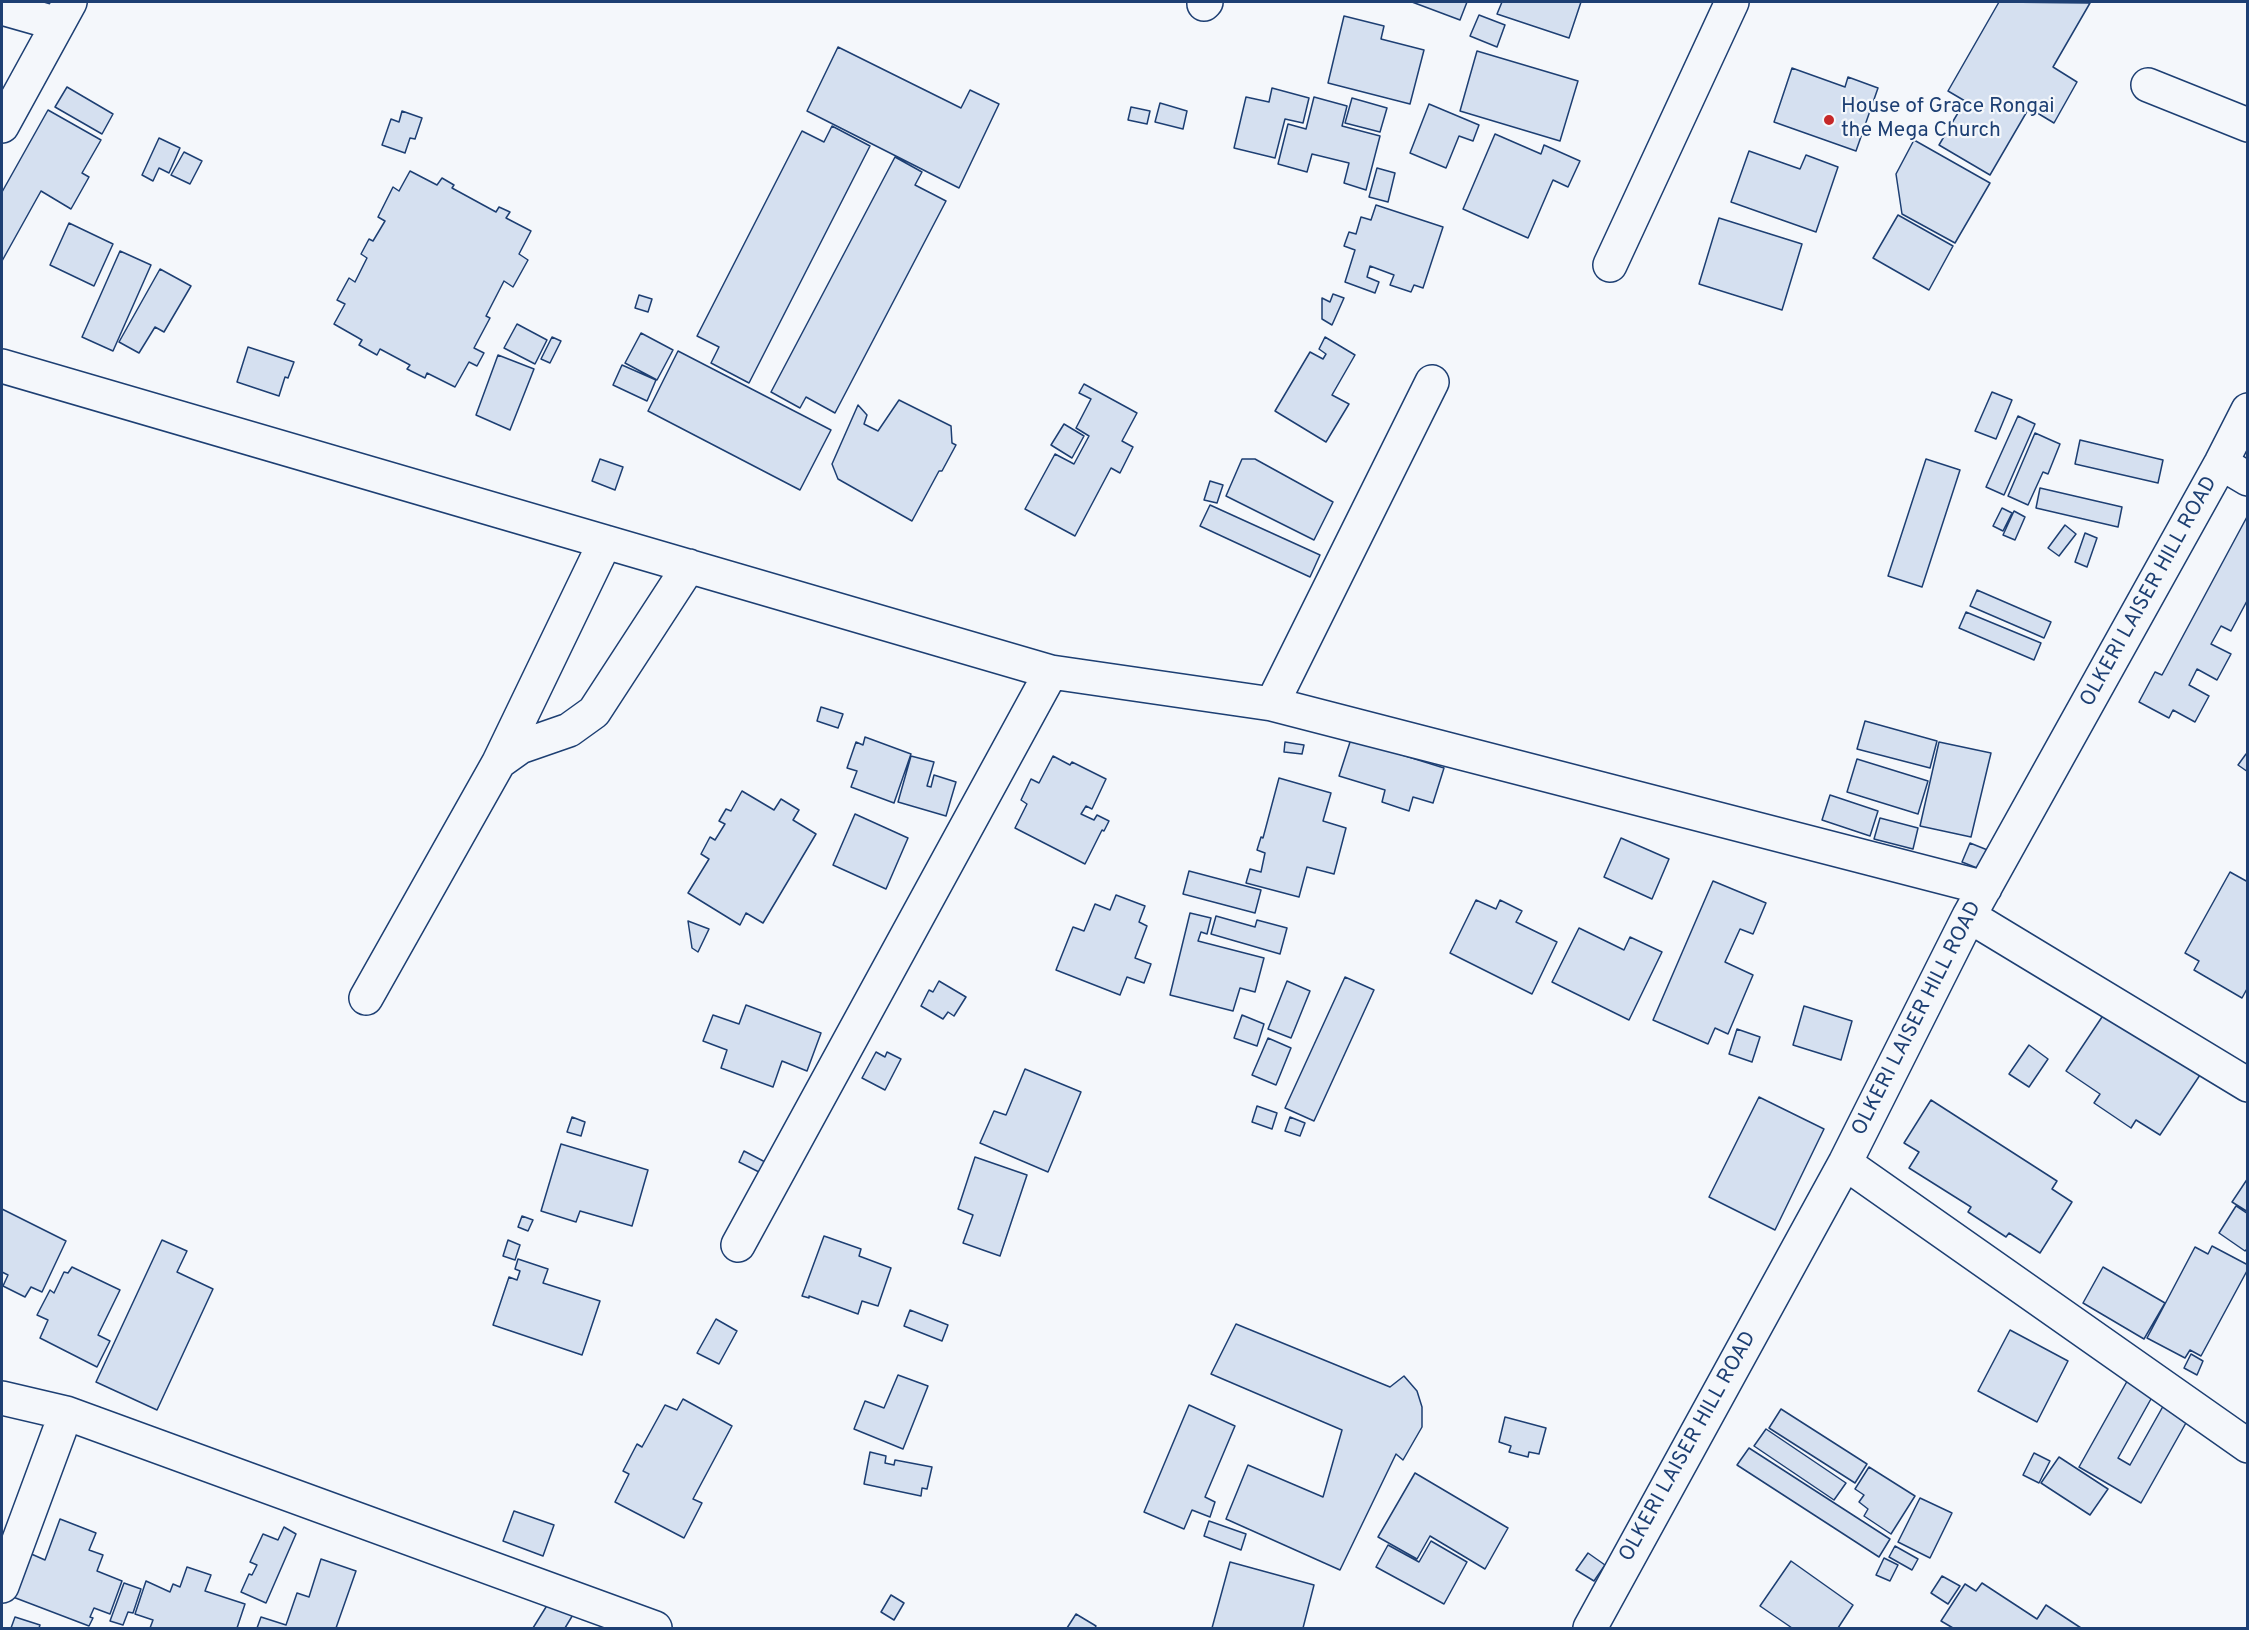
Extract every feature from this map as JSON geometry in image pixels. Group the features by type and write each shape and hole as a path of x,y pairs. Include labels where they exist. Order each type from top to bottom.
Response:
{"street":[{"path":"1610,266 1732,2"},
{"path":"2,8 64,13 2,126"},
{"path":"2148,84 2247,125"},
{"path":"2,366 1051,672 1272,704 1985,888"},
{"path":"1272,704 1432,382"},
{"name":"OLKERI LAISER HILL ROAD","path":"1590,1629 1845,1162 1969,916 2234,471 2247,410"},
{"path":"366,998 499,762 605,543"},
{"path":"499,762 520,747 569,730 594,712 689,566"},
{"path":"738,1245 1051,672"},
{"path":"1969,916 2247,1085"},
{"path":"1845,1162 2247,1446"},
{"path":"2,1398 66,1413 655,1629"},
{"path":"2,1586 66,1413"}],"building":[{"path":"1412,2 1467,2 1460,20"},
{"path":"1502,2 1581,2 1569,38 1497,14"},
{"path":"1999,2 2090,3 2053,67 2077,82 2054,123 2029,108 1990,175 1939,145 1965,101 1948,91"},
{"path":"1479,15 1505,25 1497,47 1470,36"},
{"path":"1344,16 1384,26 1381,39 1424,50 1410,104 1328,83"},
{"path":"838,47 961,108 970,90 999,104 959,188 807,111"},
{"path":"1477,51 1578,81 1560,141 1460,111"},
{"path":"1792,68 1845,87 1848,77 1878,88 1856,151 1774,122"},
{"path":"67,87 113,114 102,134 55,107"},
{"path":"1272,88 1309,98 1303,123 1285,119 1275,158 1234,148 1246,97 1269,102"},
{"path":"1314,97 1347,106 1342,126 1380,136 1366,190 1344,183 1349,163 1312,154 1307,172 1278,164 1288,124 1306,129"},
{"path":"1352,98 1387,108 1380,132 1345,123"},
{"path":"1160,103 1187,111 1183,129 1155,122"},
{"path":"1429,104 1479,125 1473,141 1459,136 1446,168 1410,153"},
{"path":"1131,107 1150,111 1147,124 1128,120"},
{"path":"48,110 101,140 82,173 89,177 71,209 41,191 2,261 2,192"},
{"path":"402,111 422,118 415,139 410,138 405,153 382,145 391,119 399,122"},
{"path":"832,126 870,146 749,383 711,363 719,347 697,336 802,131 824,142"},
{"path":"1495,134 1541,154 1544,145 1580,161 1568,187 1553,180 1528,238 1463,209"},
{"path":"159,138 180,148 169,173 159,168 153,181 142,175"},
{"path":"1914,140 1990,183 1955,243 1902,214 1896,174"},
{"path":"1749,151 1800,169 1806,155 1838,167 1816,232 1731,202"},
{"path":"184,152 202,161 190,184 171,175"},
{"path":"895,157 922,172 915,185 946,201 835,413 806,397 800,408 771,392"},
{"path":"1377,168 1395,173 1388,202 1369,197"},
{"path":"410,171 437,185 442,178 454,185 452,188 496,212 499,207 510,212 506,218 531,231 519,254 528,260 513,287 504,281 486,316 490,318 474,348 484,353 477,366 469,362 455,387 427,373 425,378 407,369 410,365 380,349 377,355 359,345 362,340 334,324 345,304 337,300 349,278 355,282 367,258 361,254 369,239 373,241 385,221 378,217 393,187 399,191"},
{"path":"1376,205 1443,227 1423,288 1414,285 1411,292 1390,285 1394,275 1370,266 1367,277 1379,282 1375,293 1345,282 1355,250 1344,246 1349,232 1356,234 1361,217 1371,220"},
{"path":"1898,215 1953,246 1929,290 1873,258"},
{"path":"1719,218 1802,244 1782,310 1699,284"},
{"path":"69,223 113,244 94,286 50,265"},
{"path":"120,251 151,265 113,351 82,337"},
{"path":"160,269 191,286 164,332 155,327 139,353 119,342"},
{"path":"1333,294 1344,298 1332,325 1322,319 1322,298 1330,302"},
{"path":"639,295 652,299 648,312 635,308"},
{"path":"517,324 547,340 535,364 504,348"},
{"path":"641,333 673,350 657,380 625,363"},
{"path":"552,337 561,341 550,363 541,359"},
{"path":"1325,337 1355,355 1332,395 1349,404 1326,442 1275,411 1310,352 1323,359 1326,354 1319,349"},
{"path":"248,347 294,362 288,378 285,377 279,396 237,382"},
{"path":"678,351 831,430 800,490 648,411"},
{"path":"498,355 534,369 510,430 476,415"},
{"path":"622,365 656,380 647,401 613,385"},
{"path":"1084,384 1137,413 1122,441 1133,447 1120,473 1111,468 1075,536 1025,509 1055,454 1074,464 1089,436 1076,428 1091,399 1079,393"},
{"path":"1992,392 2012,400 1996,439 1975,431"},
{"path":"899,400 951,426 952,443 956,445 912,521 838,479 832,464 858,405 867,415 864,424 878,431"},
{"path":"2018,416 2035,424 2004,495 1986,487"},
{"path":"1064,424 1084,436 1072,458 1051,445"},
{"path":"2035,433 2060,444 2048,474 2043,472 2028,505 2008,496"},
{"path":"2080,440 2163,460 2158,483 2075,464"},
{"path":"600,459 623,467 615,490 592,481"},
{"path":"1242,459 1255,459 1333,502 1314,540 1226,496"},
{"path":"1926,459 1960,470 1922,587 1888,576"},
{"path":"1210,481 1223,485 1217,503 1204,500"},
{"path":"2040,488 2122,507 2118,527 2036,508"},
{"path":"1210,505 1320,555 1310,577 1200,526"},
{"path":"2002,508 2012,513 2003,531 1993,526"},
{"path":"2014,511 2025,517 2015,540 2003,535"},
{"path":"2248,515 2248,599 2231,631 2221,626 2211,644 2231,654 2217,680 2197,669 2189,685 2209,696 2195,722 2173,710 2169,718 2139,702 2155,672 2162,675"},
{"path":"2065,525 2076,534 2059,556 2048,548"},
{"path":"2085,533 2097,538 2087,567 2075,562"},
{"path":"1977,590 2051,622 2044,638 1970,606"},
{"path":"1966,612 2041,643 2034,660 1959,628"},
{"path":"821,707 843,714 838,728 817,721"},
{"path":"1865,721 1937,741 1930,768 1857,749"},
{"path":"865,737 911,754 894,803 851,787 857,771 847,768 856,742 863,745"},
{"path":"1351,739 1444,768 1433,803 1413,797 1409,811 1382,802 1385,790 1339,776"},
{"path":"1285,742 1304,745 1302,754 1284,752"},
{"path":"1939,742 1991,753 1971,837 1920,826"},
{"path":"2246,754 2248,755 2248,772 2238,765"},
{"path":"911,756 934,762 927,786 931,787 934,775 956,782 946,816 898,802"},
{"path":"1053,756 1070,765 1072,762 1106,779 1092,809 1086,806 1081,814 1094,820 1097,815 1109,821 1085,864 1015,828 1027,804 1021,800 1031,779 1039,783"},
{"path":"1857,759 1928,781 1918,814 1847,792"},
{"path":"1279,778 1331,793 1323,821 1346,828 1334,874 1307,867 1299,897 1246,883 1250,869 1261,872 1265,853 1257,850 1261,837 1263,838"},
{"path":"742,791 774,810 781,799 799,810 793,820 816,834 763,923 746,913 740,925 688,893 709,859 701,854 710,837 715,840 725,824 719,821 726,809 731,811"},
{"path":"1830,795 1878,811 1870,836 1822,820"},
{"path":"855,814 908,838 886,889 833,865"},
{"path":"1880,818 1918,828 1913,849 1874,839"},
{"path":"1621,838 1669,859 1652,899 1604,877"},
{"path":"1970,843 1990,851 1982,870 1962,862"},
{"path":"1189,871 1261,890 1255,913 1183,894"},
{"path":"2230,872 2248,882 2248,987 2242,998 2194,970 2199,961 2185,953"},
{"path":"1713,881 1766,903 1753,934 1740,929 1725,962 1753,975 1728,1034 1715,1028 1708,1044 1653,1020"},
{"path":"1116,895 1145,906 1139,922 1147,926 1135,958 1151,964 1144,983 1127,977 1120,995 1056,970 1073,927 1084,931 1095,904 1110,910"},
{"path":"1476,900 1496,909 1500,900 1522,911 1516,922 1557,942 1532,994 1450,953"},
{"path":"1190,913 1211,918 1207,934 1201,932 1198,941 1264,958 1255,992 1240,988 1233,1011 1170,995"},
{"path":"1216,916 1255,927 1257,920 1287,928 1280,954 1211,934"},
{"path":"688,921 709,929 698,952 692,948"},
{"path":"1579,928 1624,950 1630,937 1662,952 1629,1020 1552,982"},
{"path":"1345,977 1374,990 1314,1121 1285,1108"},
{"path":"939,981 966,997 954,1016 948,1012 943,1019 921,1006 929,990 933,992"},
{"path":"1287,981 1310,991 1291,1038 1268,1029"},
{"path":"746,1005 821,1033 807,1071 782,1061 773,1087 721,1068 727,1050 703,1041 713,1015 739,1024"},
{"path":"1804,1006 1852,1021 1841,1060 1793,1045"},
{"path":"2106,1011 2200,1075 2160,1135 2136,1120 2131,1128 2094,1103 2100,1094 2066,1071"},
{"path":"1242,1015 1264,1024 1257,1046 1234,1038"},
{"path":"1737,1029 1760,1037 1752,1062 1729,1054"},
{"path":"1268,1038 1291,1048 1276,1085 1252,1075"},
{"path":"2029,1045 2048,1059 2029,1087 2009,1074"},
{"path":"876,1052 885,1057 887,1052 901,1059 885,1090 862,1078"},
{"path":"1025,1069 1081,1092 1048,1172 980,1143 994,1111 1006,1115"},
{"path":"1759,1097 1824,1129 1775,1230 1709,1197"},
{"path":"1931,1100 2057,1181 2052,1189 2072,1202 2040,1253 2009,1233 2006,1237 1968,1212 1971,1207 1909,1168 1919,1152 1904,1143"},
{"path":"1257,1106 1277,1113 1272,1129 1252,1122"},
{"path":"572,1117 585,1122 581,1136 567,1132"},
{"path":"1290,1117 1305,1123 1300,1136 1285,1131"},
{"path":"561,1144 648,1170 632,1226 580,1211 576,1222 541,1211"},
{"path":"744,1151 769,1164 763,1174 739,1162"},
{"path":"975,1157 1027,1175 1000,1256 963,1243 973,1215 958,1209"},
{"path":"2248,1178 2248,1212 2232,1202"},
{"path":"2236,1206 2248,1214 2248,1248 2245,1251 2219,1233"},
{"path":"2,1209 66,1241 42,1292 31,1287 25,1297 3,1286 8,1275 2,1272"},
{"path":"522,1216 533,1220 528,1231 518,1227"},
{"path":"824,1236 861,1249 859,1256 891,1268 878,1306 862,1301 858,1314 809,1296 809,1298 802,1296"},
{"path":"162,1240 187,1251 177,1272 213,1289 157,1410 96,1382"},
{"path":"508,1240 520,1245 515,1260 503,1256"},
{"path":"2212,1246 2248,1265 2248,1269 2201,1356 2190,1350 2185,1358 2147,1338 2195,1247 2208,1254"},
{"path":"518,1259 548,1269 543,1283 600,1301 582,1355 493,1325 509,1277 517,1280 520,1271 515,1269"},
{"path":"72,1267 120,1290 98,1335 110,1341 97,1367 40,1338 48,1320 37,1315 50,1290 54,1293 64,1272 68,1273"},
{"path":"2103,1267 2165,1303 2144,1339 2083,1303"},
{"path":"910,1310 948,1325 942,1341 904,1326"},
{"path":"716,1319 737,1331 719,1364 697,1353"},
{"path":"1236,1324 1390,1387 1404,1376 1417,1391 1422,1407 1422,1427 1403,1460 1396,1454 1340,1570 1226,1519 1248,1465 1323,1497 1342,1430 1211,1374"},
{"path":"2010,1330 2068,1361 2037,1422 1978,1391"},
{"path":"2191,1354 2203,1361 2197,1375 2184,1368"},
{"path":"898,1375 928,1386 903,1449 854,1429 865,1401 884,1408"},
{"path":"2130,1376 2156,1390 2118,1458 2130,1465 2166,1401 2191,1414 2141,1503 2079,1467"},
{"path":"683,1399 732,1426 693,1499 702,1503 684,1538 615,1502 629,1474 623,1471 637,1444 642,1447 665,1405 677,1410"},
{"path":"1189,1405 1235,1426 1205,1497 1215,1502 1210,1517 1192,1510 1184,1529 1144,1512"},
{"path":"1781,1409 1867,1464 1855,1483 1769,1428"},
{"path":"1505,1417 1546,1428 1539,1454 1529,1452 1528,1457 1509,1452 1511,1446 1499,1442"},
{"path":"1766,1429 1846,1483 1834,1500 1754,1446"},
{"path":"1749,1448 1890,1539 1879,1557 1737,1465"},
{"path":"870,1452 886,1456 885,1463 894,1465 895,1460 932,1467 927,1489 922,1488 921,1496 864,1484"},
{"path":"2034,1453 2050,1461 2039,1483 2023,1475"},
{"path":"2059,1457 2108,1489 2090,1515 2041,1483"},
{"path":"1869,1467 1915,1496 1891,1534 1864,1516 1868,1509 1859,1502 1864,1495 1855,1489"},
{"path":"1415,1473 1508,1528 1485,1569 1430,1536 1417,1559 1378,1537"},
{"path":"1920,1498 1952,1513 1930,1558 1898,1542"},
{"path":"514,1511 554,1525 543,1556 503,1541"},
{"path":"60,1519 96,1533 89,1550 103,1555 97,1571 122,1581 110,1614 94,1608 89,1626 13,1597 29,1553 45,1560"},
{"path":"1209,1521 1246,1534 1241,1550 1204,1536"},
{"path":"284,1527 296,1534 266,1603 241,1592 249,1574 252,1575 257,1565 250,1562 263,1534 278,1540"},
{"path":"1431,1541 1467,1562 1444,1604 1376,1567 1388,1545 1419,1562"},
{"path":"1895,1546 1918,1559 1912,1570 1889,1557"},
{"path":"1588,1553 1605,1565 1594,1581 1576,1570"},
{"path":"1884,1558 1898,1565 1890,1581 1876,1575"},
{"path":"321,1559 356,1571 336,1628 257,1628 261,1617 286,1625 297,1593 309,1597"},
{"path":"1791,1561 1853,1605 1838,1628 1792,1628 1760,1606"},
{"path":"1230,1562 1314,1585 1303,1628 1212,1628"},
{"path":"187,1567 211,1575 205,1591 245,1604 237,1628 150,1628 153,1620 135,1614 146,1581 170,1592 173,1584 180,1587"},
{"path":"1942,1576 1960,1586 1948,1604 1931,1593"},
{"path":"124,1583 141,1589 133,1613 128,1612 123,1625 110,1621"},
{"path":"1982,1583 2037,1619 2046,1605 2081,1628 1953,1628 1941,1621 1965,1584 1976,1591"},
{"path":"891,1595 904,1603 894,1620 881,1612"},
{"path":"551,1599 574,1613 565,1628 533,1628"},
{"path":"1076,1614 1096,1626 1095,1628 1067,1628"},
{"path":"15,1617 40,1625 39,1628 11,1628"}],"place":[{"name":"House of Grace Rongai the Mega Church","path":"1829,120"}]}
